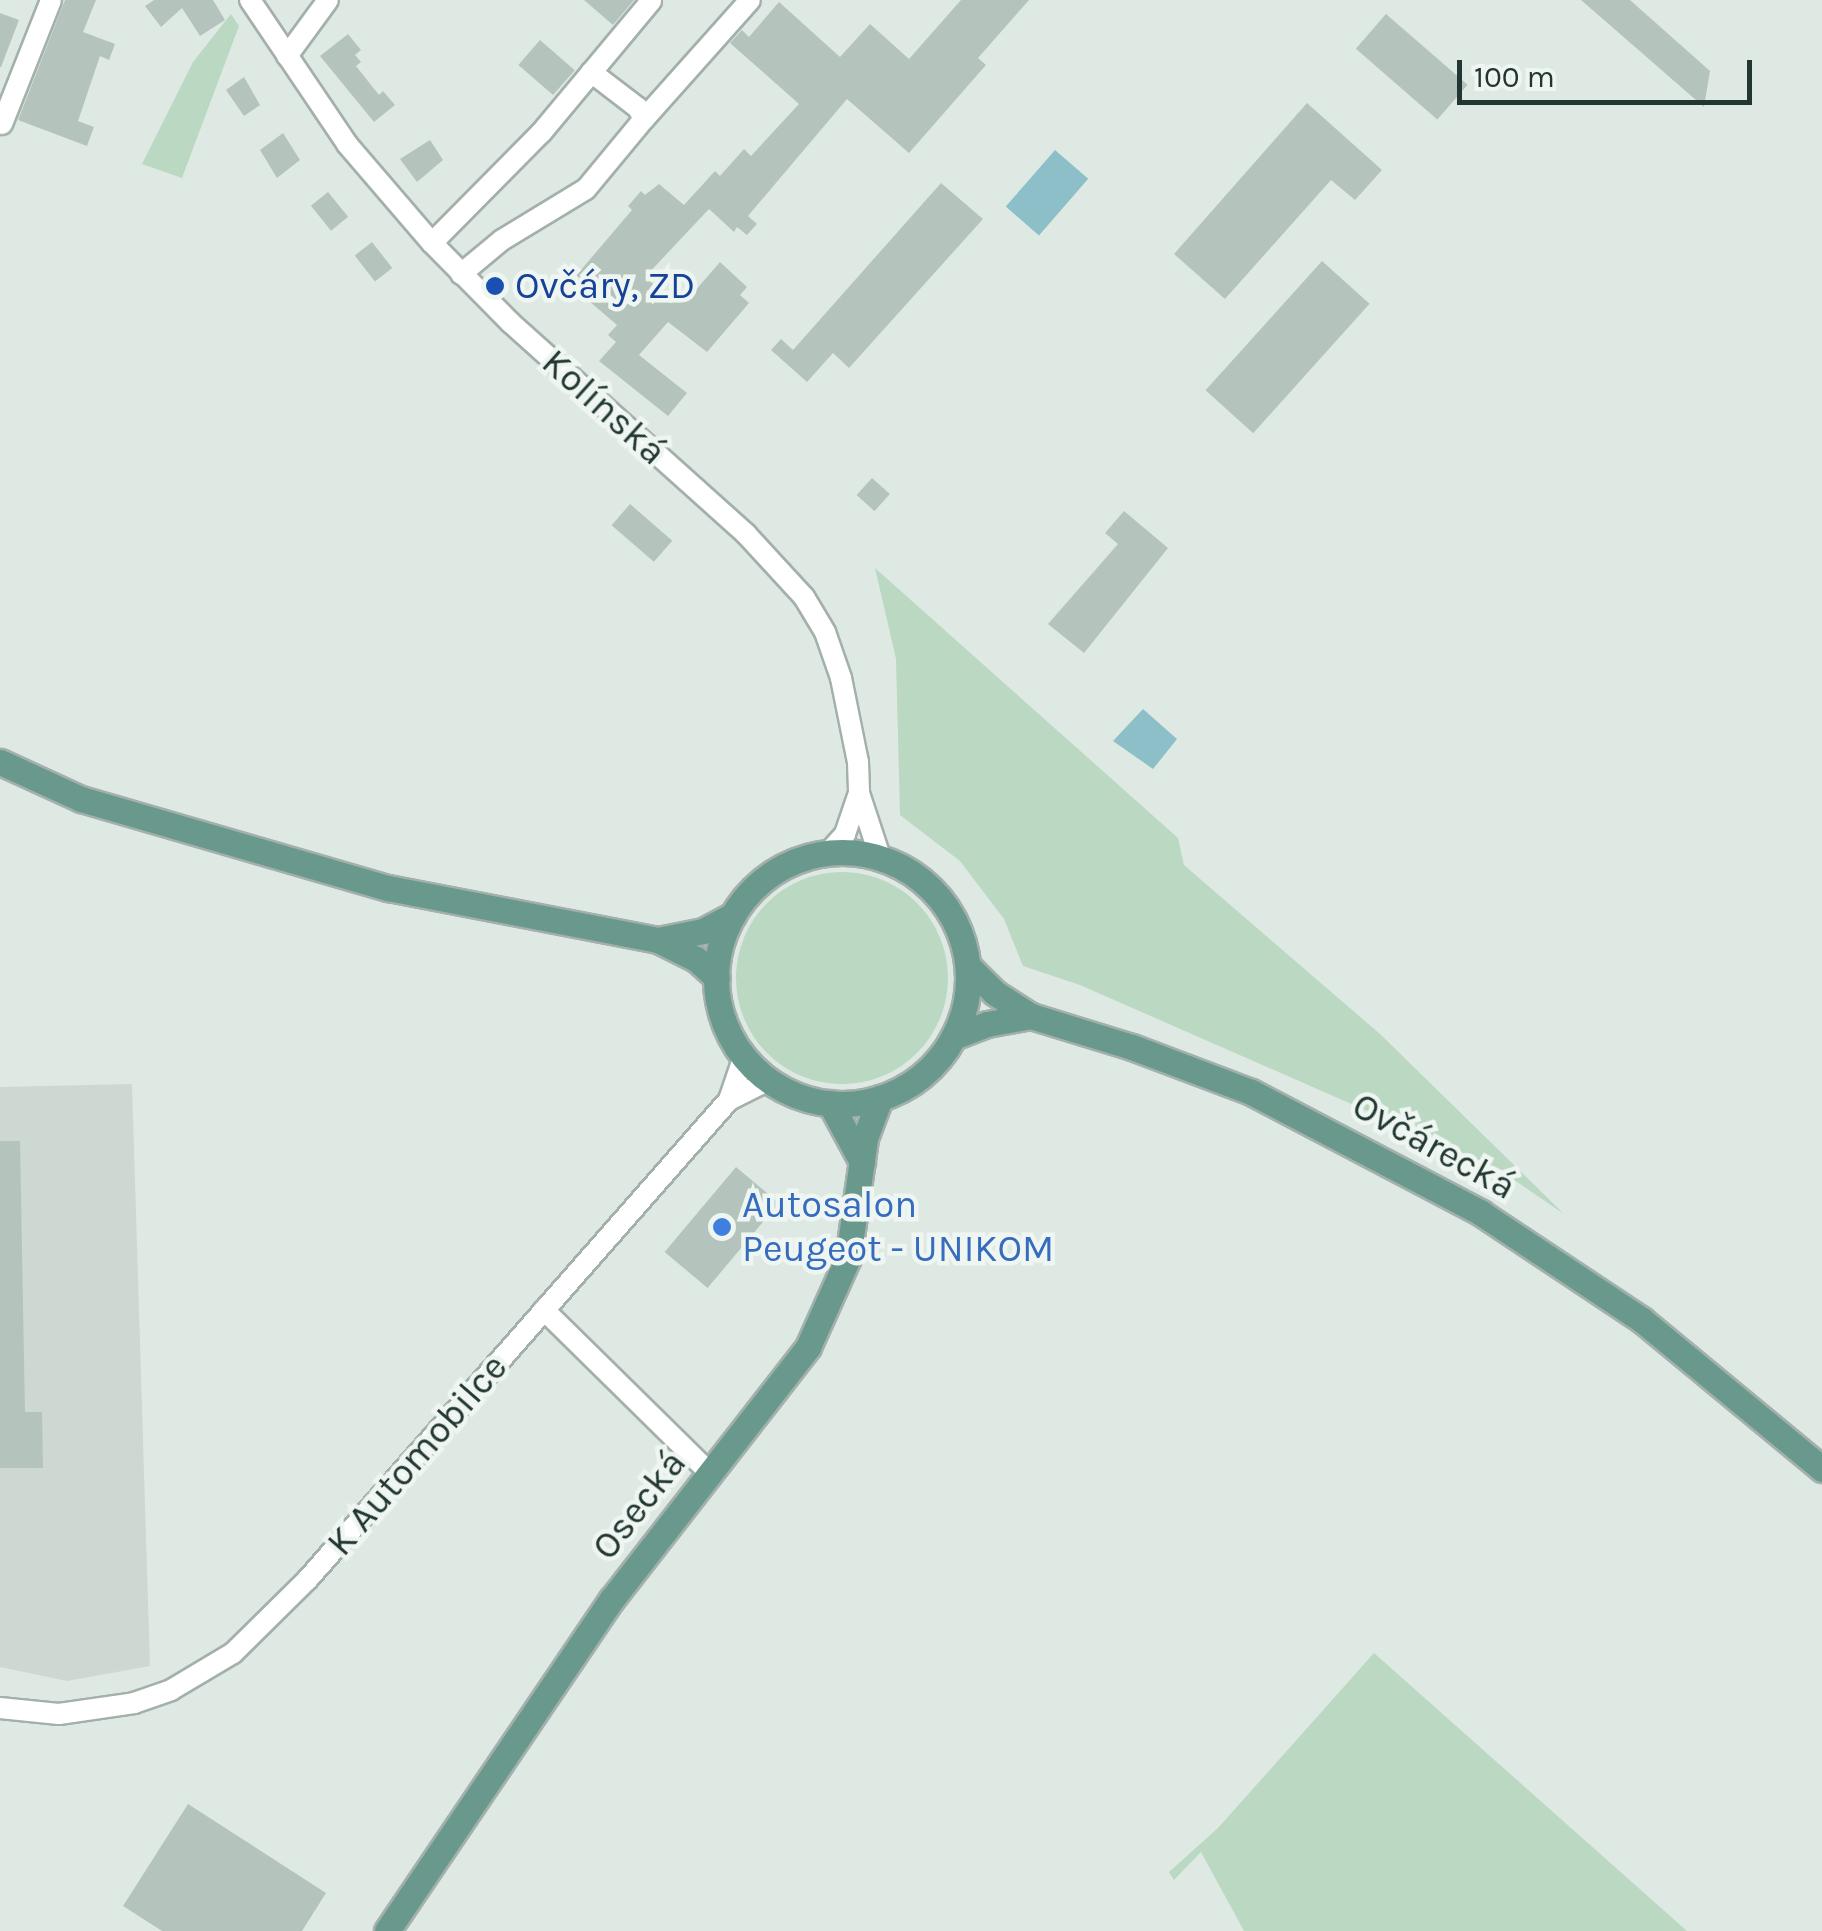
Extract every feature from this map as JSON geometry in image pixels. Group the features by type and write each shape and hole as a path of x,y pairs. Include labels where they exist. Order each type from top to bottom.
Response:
{"main road":[{"path":"0,762 81,799 388,888 658,940 696,959 716,978"},
{"path":"829,852 880,857 907,869 940,899 962,937 968,966 966,1003 954,1037 923,1075 880,1098 830,1103 798,1096 769,1080 744,1056 724,1020 716,978 720,946 733,915 750,891 774,872 829,852"},
{"path":"658,940 703,931 733,915"},
{"name":"Ovčárecká","path":"968,966 994,993 1031,1016 1132,1047 1250,1092 1481,1213 1642,1320 1822,1469"},
{"path":"954,1037 987,1024 1031,1016"},
{"name":"Osecká","path":"387,1931 612,1599 795,1367 826,1314 850,1246 862,1162 880,1098"},
{"path":"830,1103 862,1162"}],"street":[{"path":"2,124 51,0"},
{"name":"Kolínská","path":"250,0 347,144 432,244 746,534 804,597 824,632 841,678 858,762 859,794 880,857"},
{"path":"287,56 328,0"},
{"path":"462,274 502,240 586,189 750,0"},
{"path":"432,244 541,133 650,1"},
{"path":"592,72 638,108 644,119"},
{"name":"Kolínská","path":"829,852 846,834 859,794"},
{"path":"728,1100 744,1056"},
{"name":"K Automobilce","path":"0,1708 58,1714 134,1703 171,1690 234,1652 308,1579 728,1100 769,1080"},
{"path":"544,1310 712,1474"}],"shaded area":[{"path":"132,1084 150,1666 67,1681 0,1667 0,1087"}],"green space":[{"path":"231,14 239,26 182,178 142,164 193,62"},
{"path":"875,568 1178,838 1184,865 1380,1034 1564,1214 1495,1167 1080,985 1023,966 1004,919 960,861 900,815 896,659"},
{"path":"842,872 883,880 917,903 940,937 948,978 940,1019 917,1053 883,1076 842,1084 801,1076 767,1053 744,1019 736,978 744,937 767,903 801,880"},
{"path":"1374,1653 1687,1931 1244,1931 1201,1852 1174,1880 1169,1872 1218,1828"}],"water":[{"path":"1055,150 1088,179 1039,235 1006,207"},
{"path":"1143,709 1177,739 1153,769 1113,741"}],"building":[{"path":"65,0 96,0 83,32 115,44 109,60 100,56 78,121 94,127 87,146 18,120"},
{"path":"154,0 213,0 225,20 200,36 182,8 161,27 145,6"},
{"path":"584,0 634,0 613,25"},
{"path":"961,0 1029,0 978,58 986,65 909,153 847,99 748,216 757,224 747,235 737,227 734,232 709,209 645,277 674,302 682,293 688,299 720,262 747,287 740,295 749,303 707,352 668,322 639,355 687,393 668,416 599,361 616,342 608,335 617,325 569,284 632,210 628,206 641,191 645,195 659,184 684,205 715,171 720,176 744,149 751,156 799,104 730,43 742,30 749,37 779,2 840,57 870,24 909,59"},
{"path":"1581,0 1630,0 1710,71 1704,107"},
{"path":"0,13 19,20 1,67 0,67"},
{"path":"1386,14 1468,85 1437,120 1356,49"},
{"path":"348,34 361,50 355,55 361,62 356,66 379,95 383,91 395,105 374,122 320,56"},
{"path":"540,40 575,70 553,95 518,65"},
{"path":"244,77 260,105 244,116 226,90"},
{"path":"1307,103 1382,170 1355,200 1331,180 1225,299 1174,254"},
{"path":"283,133 300,160 277,178 260,150"},
{"path":"430,140 443,160 417,182 400,159"},
{"path":"941,183 983,219 849,368 833,353 807,382 771,350 781,339 793,350"},
{"path":"328,192 348,217 331,231 311,206"},
{"path":"372,242 392,268 375,282 355,256"},
{"path":"1322,261 1370,304 1253,433 1206,390"},
{"path":"872,478 890,494 874,511 857,495"},
{"path":"630,504 672,541 654,562 612,525"},
{"path":"1124,511 1168,548 1084,653 1048,624 1118,544 1105,533"},
{"path":"0,1141 20,1141 25,1412 42,1412 43,1468 0,1468"},
{"name":"Autosalon Peugeot - UNIKOM","path":"736,1167 779,1203 708,1288 665,1252"},
{"path":"188,1804 326,1893 302,1931 162,1931 123,1906"}],"place":[{"name":"Ovčáry, ZD","path":"495,286"},
{"name":"Autosalon Peugeot - UNIKOM","path":"722,1227"}]}
